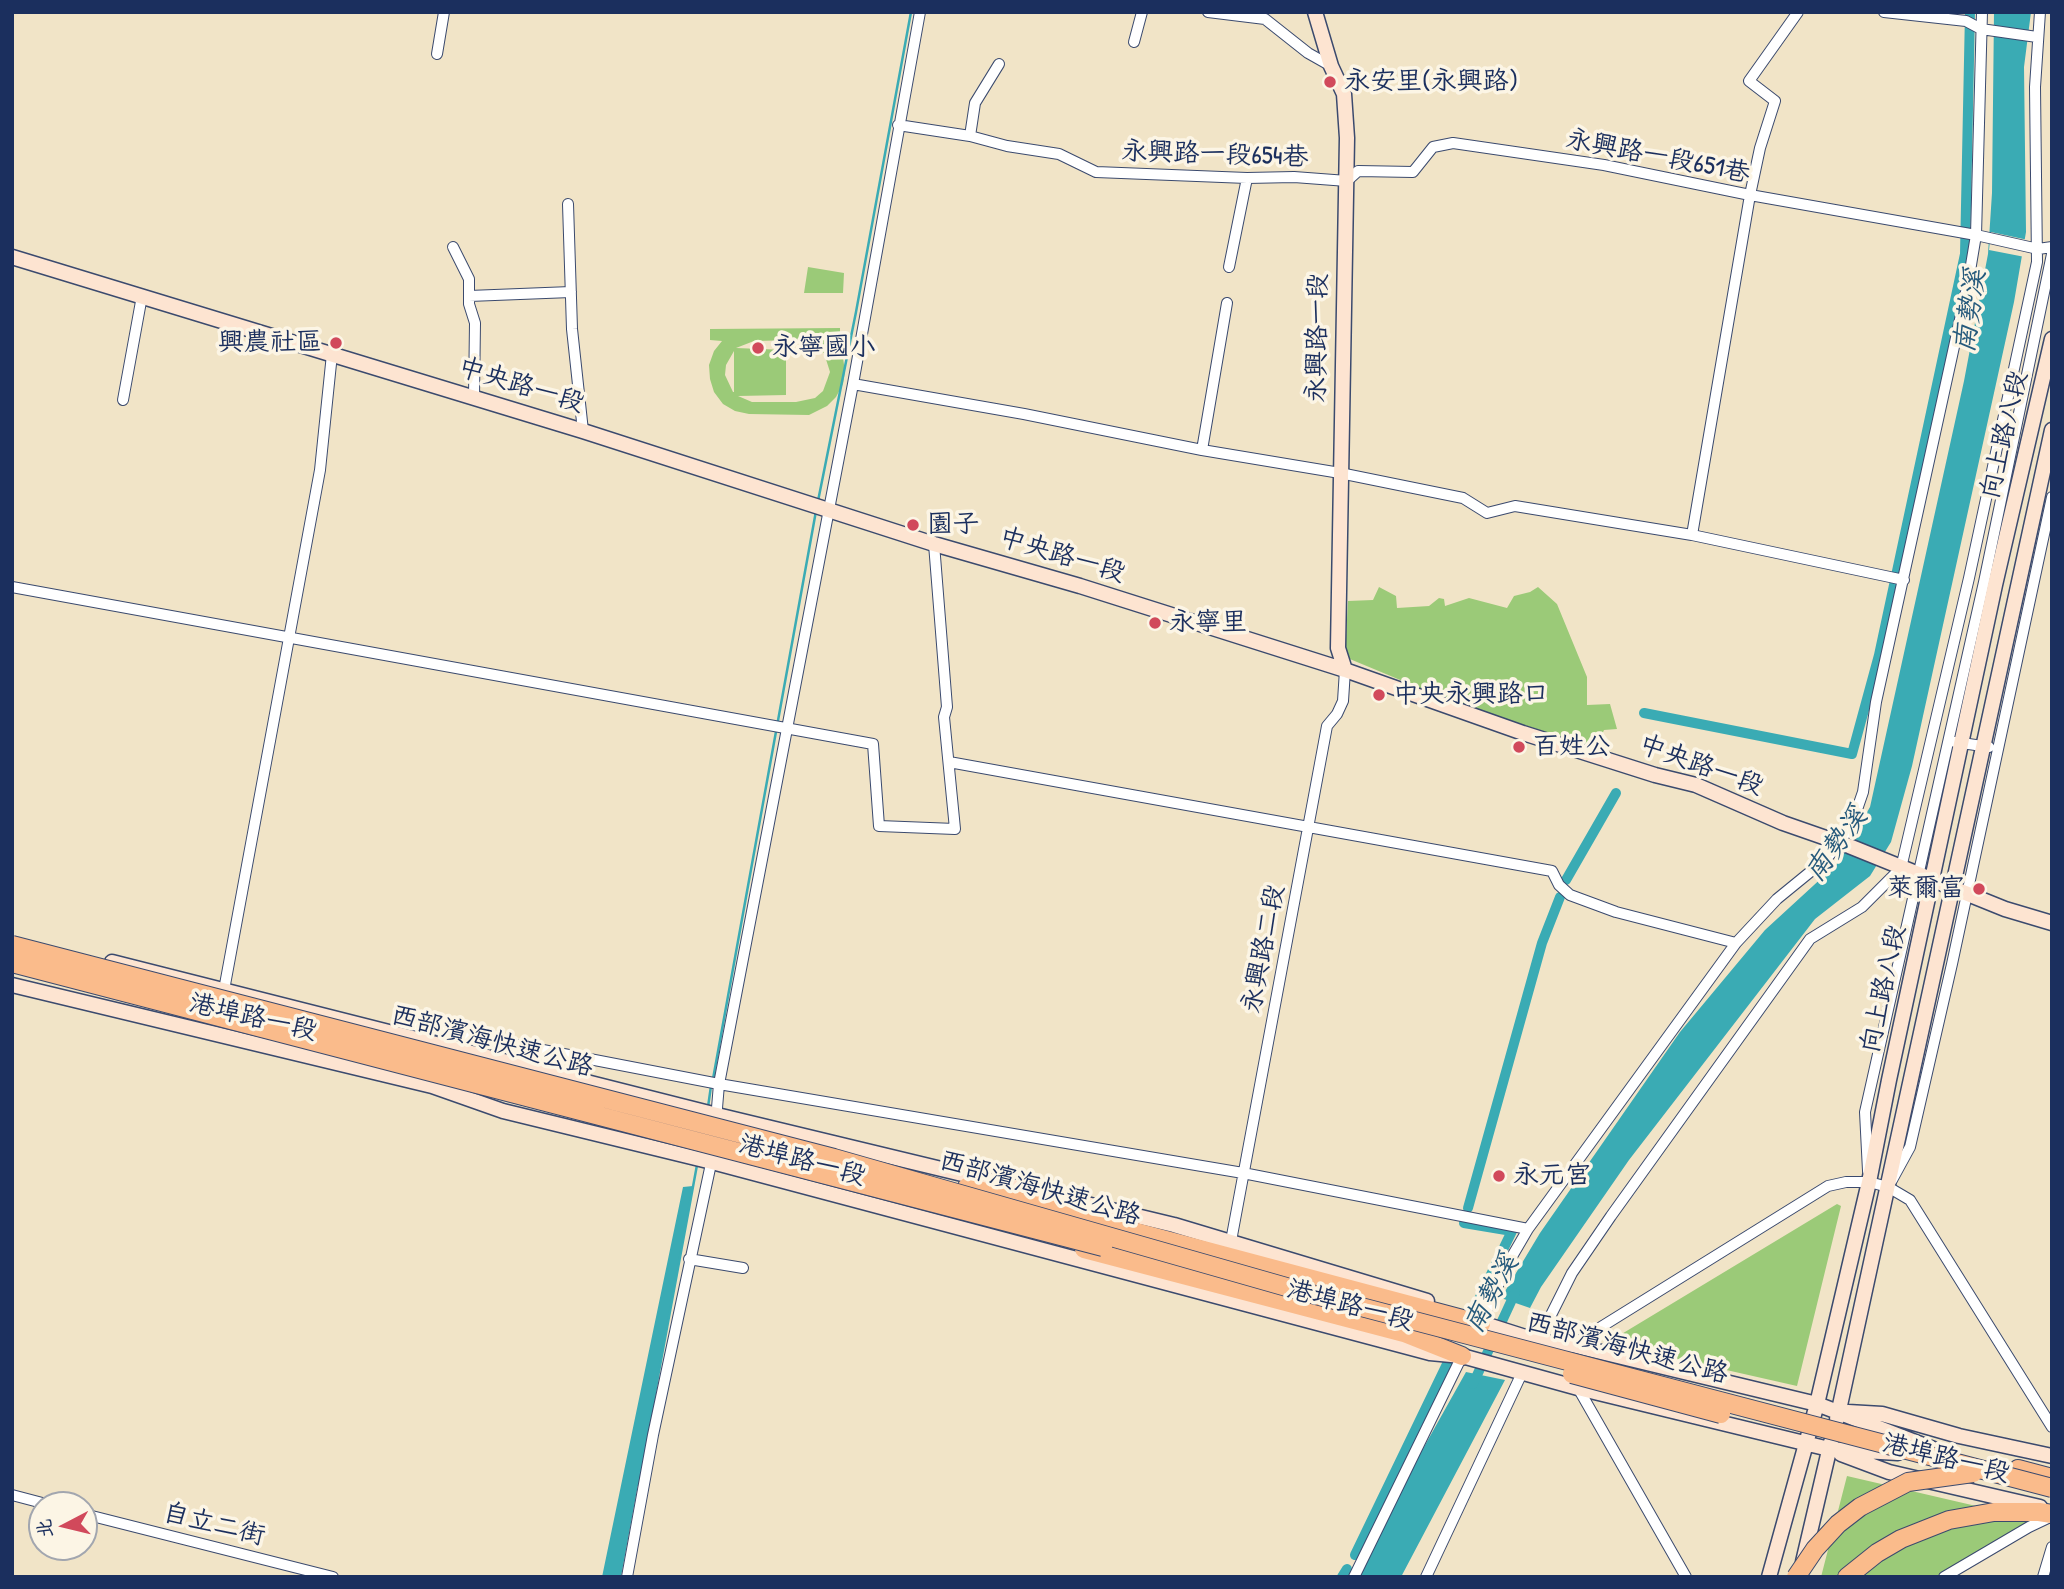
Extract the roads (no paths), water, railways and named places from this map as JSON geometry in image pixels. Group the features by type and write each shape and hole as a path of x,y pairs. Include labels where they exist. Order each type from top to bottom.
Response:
{"highway":[{"name":"西部濱海快速公路","path":"14,940 834,1158 1318,1296 2052,1488"},
{"name":"西部濱海快速公路","path":"12,963 1448,1338 1627,1390 2052,1498"},
{"path":"731,1149 750,1159 806,1177 1404,1333 1462,1356"},
{"path":"834,1158 889,1166 1481,1324"},
{"path":"1798,1577 1815,1549 1838,1524 1860,1507 1908,1482 2018,1469 2052,1480"},
{"path":"1847,1577 1877,1553 1901,1539 1949,1520 1994,1512 2052,1514"}],"street":[{"path":"437,54 444,12"},
{"path":"627,1577 712,1162 719,1084 853,384 920,12"},
{"path":"1135,42 1142,12"},
{"path":"1208,12 1265,19 1308,53 1331,66"},
{"name":"永興路一段","path":"1315,12 1331,66 1345,94 1347,181 1342,328 1338,648 1345,670"},
{"path":"1692,535 1749,195 1775,101 1749,81 1798,12"},
{"path":"1884,12 1966,21 1985,30 2033,36"},
{"path":"1481,1324 1507,1265 1528,1229 1642,1076 1736,943 1777,899 1844,845 1863,792 1876,702 1969,283 1976,235 1985,30 1982,12"},
{"path":"1538,1341 1572,1273 1810,939 1862,907 1901,868 1972,565 2037,262 2033,36 2040,12"},
{"path":"970,136 975,103 999,64"},
{"name":"永興路一段654巷","path":"898,125 1059,154 1096,172 1347,181"},
{"name":"永興路一段651巷","path":"1347,181 1358,171 1413,172 1433,147 1453,143 1604,165 2038,249"},
{"path":"1229,267 1247,178"},
{"path":"568,204 572,329 583,431"},
{"path":"453,247 469,279 468,304 475,323 474,397"},
{"path":"2038,249 2052,247"},
{"path":"1998,748 1955,742 1984,582 2052,254"},
{"name":"中央路一段","path":"12,257 474,397 934,544 1080,586 1345,670 1523,733 1655,775 1696,785 1783,823 1901,868"},
{"path":"469,296 571,292"},
{"path":"123,400 142,296"},
{"path":"1202,450 1227,303"},
{"name":"向上路八段","path":"1769,1577 1817,1404 1869,1182 1926,877 1955,742 2052,339"},
{"path":"224,990 320,470 332,354"},
{"path":"853,384 1463,498 1487,513 1515,506 1692,535 1904,580"},
{"name":"向上路八段","path":"1798,1577 1959,891 1982,747 2052,429"},
{"path":"1959,891 1998,748 2052,496"},
{"path":"12,587 873,744 879,826 955,829 944,717 947,707 934,544"},
{"name":"永興路二段","path":"1231,1241 1327,726 1343,701 1345,670"},
{"path":"949,762 1128,792 1552,871 1559,885 1570,895 1616,912 1736,943"},
{"path":"1901,868 2005,909 2052,923"},
{"path":"12,956 14,940"},
{"name":"港埠路一段","path":"14,940 510,1061 717,1115 1161,1221 1431,1302 1481,1324 1538,1341 1572,1346 1817,1404 1969,1463"},
{"name":"港埠路一段","path":"12,985 432,1086 503,1111 712,1162 1430,1353 1462,1356 1578,1388 1829,1449 1889,1472 2052,1514"},
{"path":"403,1023 719,1084 1243,1173 1528,1229"},
{"path":"444,1047 538,1089"},
{"path":"432,1086 538,1089"},
{"name":"港埠路一段","path":"538,1089 1514,1345 1561,1370 1578,1388"},
{"path":"1572,1346 1828,1186 1846,1182 1869,1182 1888,1187 1910,1200 2052,1427"},
{"path":"690,1259 743,1268"},
{"name":"港埠路一段","path":"1388,1310 1451,1323 1481,1324"},
{"path":"1354,1577 1462,1356"},
{"path":"1426,1577 1522,1373"},
{"path":"1578,1388 1686,1577"},
{"name":"港埠路一段","path":"1838,1412 1882,1414 1959,1436 2052,1456"},
{"name":"港埠路一段","path":"1829,1449 1896,1453 1969,1463 2052,1480"},
{"path":"1944,1577 2052,1514"},
{"name":"自立二街","path":"98,1518 333,1577"},
{"path":"2043,1577 2052,1547"}],"water":[{"path":"1994,12 2031,12 2024,67 2026,232 2014,302 1912,766 1891,842 1870,876 1815,919 1629,1160 1541,1287 1530,1308 1501,1298 1540,1233 1680,1032 1765,930 1838,863 1870,807 1964,381 1988,254 1992,193"},
{"path":"693,1186 621,1577 602,1577 683,1187"},
{"path":"1466,1372 1505,1380 1401,1577 1351,1577"}],"waterway":[{"path":"818,501 911,12"},
{"path":"1644,713 1852,754 1879,655 1965,254 1970,12"},
{"path":"713,1079 816,511"},
{"path":"1566,880 1616,793"},
{"path":"1468,1208 1542,943 1560,897"},
{"path":"708,1107 711,1086"},
{"path":"638,1485 697,1165"},
{"path":"1464,1223 1512,1231 1472,1314"},
{"name":"南勢溪","path":"1473,1384 1515,1293"},
{"path":"1355,1555 1449,1360"},
{"path":"1342,1577 1347,1569"}],"place":[{"name":"永安里(永興路)","path":"1330,82"},
{"name":"興農社區","path":"336,343"},
{"name":"永寧國小","path":"758,348"},
{"name":"園子","path":"913,525"},
{"name":"永寧里","path":"1155,623"},
{"name":"中央永興路口","path":"1379,695"},
{"name":"百姓公","path":"1519,747"},
{"name":"萊爾富","path":"1979,889"},
{"name":"永元宮","path":"1499,1176"}]}
